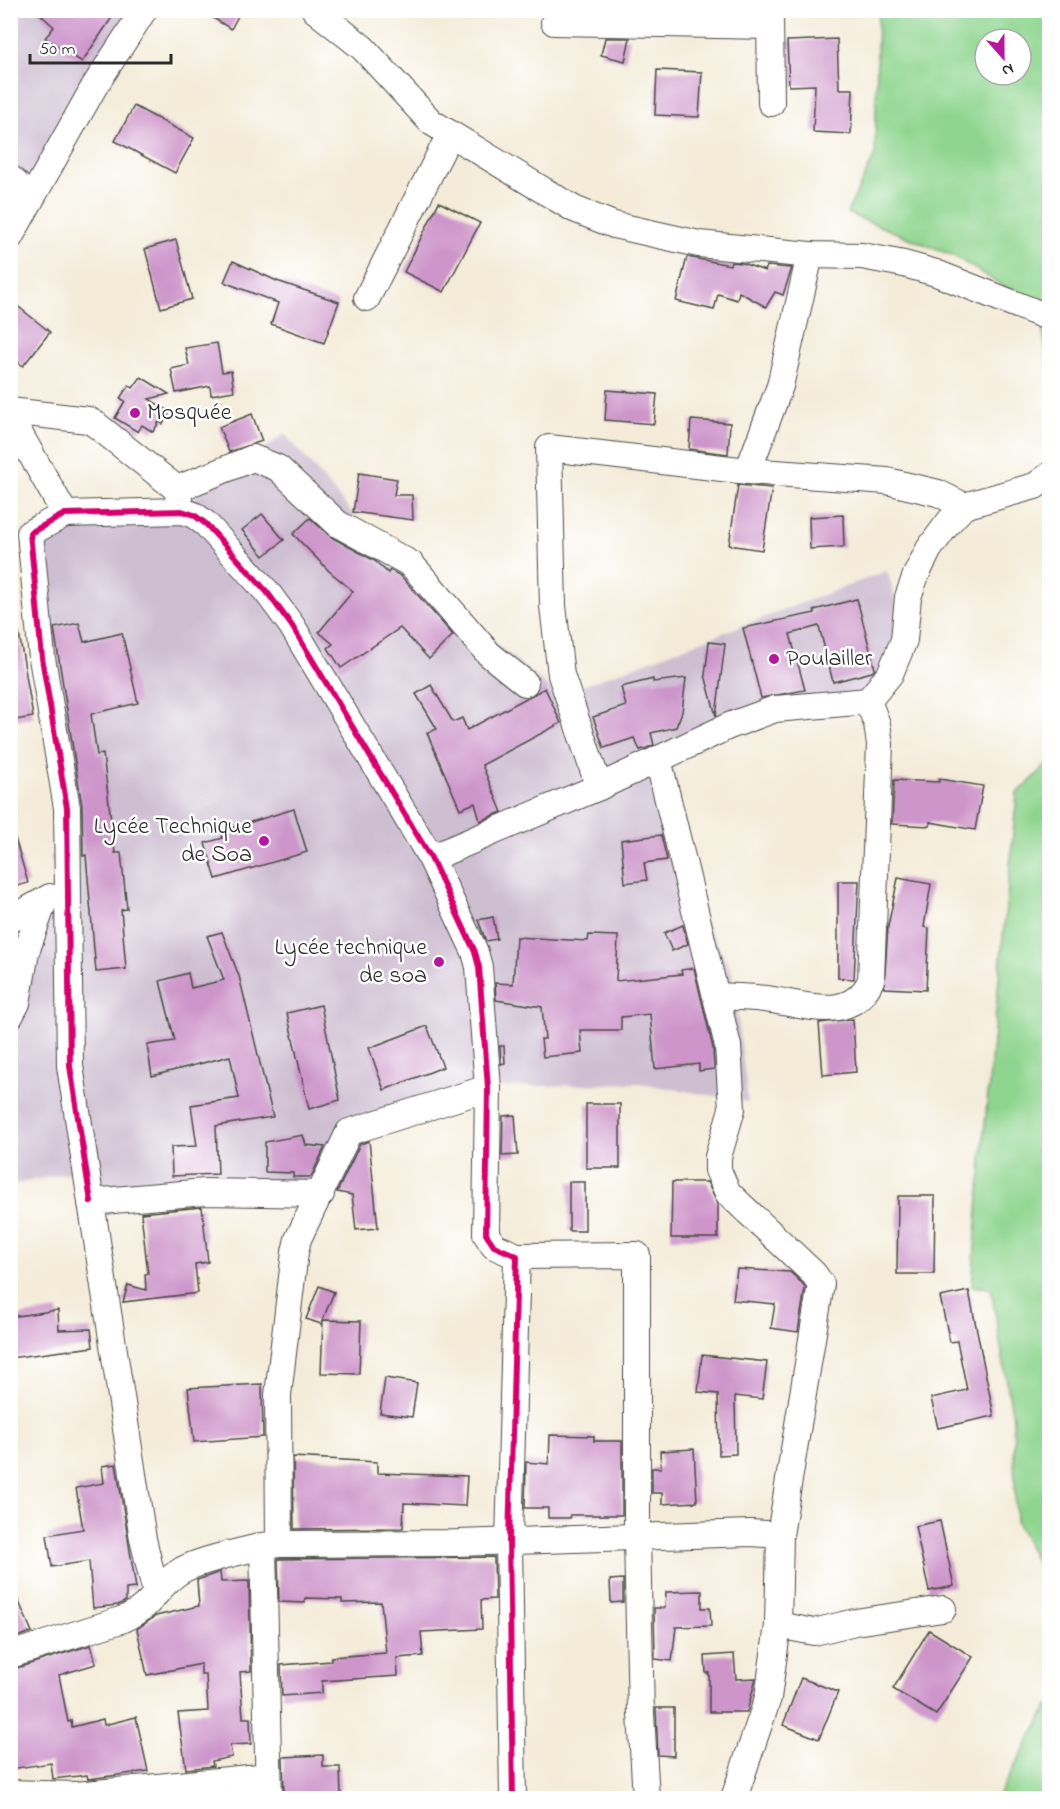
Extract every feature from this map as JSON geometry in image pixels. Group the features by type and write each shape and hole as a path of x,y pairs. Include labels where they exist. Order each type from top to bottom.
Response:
{"street":[{"path":"10,237 30,197 94,87 144,10"},
{"path":"315,10 363,48 431,122 574,209 614,225 699,243 810,255 861,255 904,264 936,273 1050,318"},
{"path":"554,22 770,19 771,104"},
{"path":"366,298 450,134"},
{"path":"10,178 30,197"},
{"path":"748,471 780,386 810,255"},
{"path":"10,411 88,420 206,524 267,592 292,626 431,858 480,967 488,1088 486,1234 494,1246 517,1256 637,1255 637,1538 646,1798"},
{"path":"10,417 65,514"},
{"path":"599,787 561,675 553,606 549,448 748,471 887,481 938,493 964,506"},
{"path":"156,1593 143,1539 70,1065 67,808 20,533 65,514 179,500 253,458 278,468 338,525 411,564 489,654 525,683"},
{"path":"431,858 599,787 729,726 775,709 868,701 890,674 904,640 908,597 929,549 964,506 1035,486 1050,475"},
{"path":"718,996 767,999 827,1009 851,1003 865,993 871,980 880,744 877,724 868,701"},
{"path":"658,759 718,996 728,1046 733,1092 732,1109 718,1156 718,1170 728,1193 814,1274 821,1284 780,1535 778,1625 768,1698 734,1798"},
{"path":"10,920 68,887"},
{"path":"10,1016 17,1003 26,952 44,901"},
{"path":"10,1793 83,1796 268,1787 271,1545 278,1395 287,1306 298,1239 349,1132 488,1088"},
{"path":"91,1202 204,1192 321,1194"},
{"path":"513,1798 509,1541 517,1256"},
{"path":"10,1655 124,1619 142,1611 156,1593 182,1570 271,1545 637,1538 750,1533 780,1535"},
{"path":"778,1625 814,1632 855,1622 943,1610"}],"shaded area":[{"path":"10,11 144,11 30,197 11,178"},
{"path":"285,434 384,551 558,695 887,571 902,620 868,696 775,709 672,763 705,921 732,972 748,1102 638,1083 487,1088 349,1132 321,1194 91,1202 86,1169 11,1185 11,917 62,898 50,855 69,862 27,542 65,514 183,505"}],"green space":[{"path":"878,11 1049,11 1049,370 1039,308 954,256 847,213 875,155"},
{"path":"1049,763 1049,1579 1042,1573 1016,1521 1013,1418 991,1288 972,1286 984,1134 1017,794"},
{"path":"1049,1705 1049,1798 997,1798"}],"building":[{"path":"36,10 117,10 82,62 45,38 54,27"},
{"path":"200,10 228,10 238,16 231,29"},
{"path":"605,38 630,38 625,61 601,55"},
{"path":"837,39 839,89 853,89 851,134 813,132 815,85 789,86 787,41"},
{"path":"657,70 702,72 699,117 655,115"},
{"path":"134,106 194,138 175,173 115,141"},
{"path":"439,202 480,223 444,292 404,272"},
{"path":"176,240 192,299 161,308 145,249"},
{"path":"687,257 730,265 731,262 742,263 765,271 767,266 792,268 783,295 775,292 766,307 739,292 737,300 718,294 714,310 676,301"},
{"path":"233,261 277,281 339,302 324,343 271,324 278,303 224,282"},
{"path":"10,300 50,332 23,366 10,356"},
{"path":"217,343 222,372 231,371 234,391 211,395 210,386 176,393 171,369 189,365 185,348"},
{"path":"141,377 169,394 149,399 170,412 163,424 159,422 153,432 142,425 138,432 115,418 125,401 120,398 129,385 133,388"},
{"path":"607,390 657,394 654,424 605,420"},
{"path":"252,414 262,441 229,452 219,427"},
{"path":"691,420 730,423 728,454 689,449"},
{"path":"359,473 397,479 394,495 412,495 413,520 353,512"},
{"path":"738,485 772,488 762,550 729,545"},
{"path":"262,514 284,540 264,556 242,530"},
{"path":"843,515 844,547 810,549 809,517"},
{"path":"310,518 331,537 375,561 388,573 390,570 401,576 453,635 429,659 400,628 341,668 328,648 333,644 319,632 353,591 329,571 293,534"},
{"path":"857,599 875,669 872,672 833,682 819,626 790,634 805,690 761,698 743,628 815,613 814,610"},
{"path":"79,623 84,642 122,633 138,703 91,714 97,755 103,754 115,853 121,853 127,909 121,910 126,969 96,972 86,855 83,856 82,806 54,628"},
{"path":"10,633 19,633 33,717 10,721"},
{"path":"709,642 725,644 716,716 705,675"},
{"path":"686,678 682,712 676,727 651,733 654,745 647,748 640,750 634,738 604,748 593,717 626,706 621,687 653,679 653,682"},
{"path":"431,685 453,722 462,718 467,730 545,688 561,723 482,765 502,812 480,821 475,803 460,809 427,733 437,729 416,694"},
{"path":"939,779 983,786 975,830 930,822 930,826 892,824 894,780 939,782"},
{"name":"Lycée Technique de Soa","path":"294,809 307,852 216,879 205,843 223,838 221,831"},
{"path":"661,835 667,860 644,863 647,880 625,883 621,840"},
{"path":"15,838 28,883 10,888 10,839"},
{"path":"898,878 931,884 924,927 929,928 926,990 884,988 888,926"},
{"path":"838,881 859,881 854,979 838,978"},
{"path":"493,917 497,939 486,941 478,920"},
{"path":"683,925 688,944 672,951 664,933"},
{"path":"222,932 239,976 273,1117 216,1126 218,1174 172,1176 171,1147 197,1146 191,1105 239,1098 230,1056 152,1076 147,1045 175,1041 160,981 188,973 191,988 224,980 207,936"},
{"path":"589,935 618,936 616,981 682,974 681,970 694,968 713,1048 714,1069 699,1071 699,1064 655,1069 650,1014 621,1017 621,1030 580,1030 582,1053 543,1057 541,1039 545,1039 542,1007 496,1000 495,983 513,984 516,937 588,941"},
{"path":"321,1005 340,1100 309,1109 287,1013"},
{"path":"853,1019 856,1072 823,1075 819,1023"},
{"path":"427,1026 443,1067 384,1090 369,1048"},
{"path":"500,1046 504,1046 505,1063 501,1064"},
{"path":"586,1104 620,1104 620,1168 586,1168"},
{"path":"515,1115 518,1155 502,1156 503,1116"},
{"path":"303,1135 306,1145 325,1147 311,1177 293,1177 293,1173 265,1172 265,1142"},
{"path":"369,1141 378,1228 356,1230 352,1195 337,1192 360,1144"},
{"path":"569,1182 585,1182 585,1231 569,1231"},
{"path":"672,1182 707,1182 718,1204 718,1238 671,1238"},
{"path":"898,1196 935,1196 934,1274 897,1274"},
{"path":"202,1207 208,1262 195,1264 198,1293 123,1302 128,1285 146,1290 145,1274 148,1274 141,1213"},
{"path":"737,1269 790,1272 803,1284 805,1288 798,1332 771,1328 775,1304 733,1300"},
{"path":"319,1286 334,1292 321,1324 306,1319"},
{"path":"969,1291 994,1416 938,1428 931,1398 967,1390 957,1341 950,1342 940,1297"},
{"path":"58,1310 59,1330 91,1329 93,1347 10,1358 10,1317"},
{"path":"323,1320 361,1321 359,1374 321,1373"},
{"path":"702,1355 767,1362 762,1399 735,1396 736,1454 719,1455 718,1394 698,1392"},
{"path":"385,1378 417,1383 412,1417 380,1413"},
{"path":"262,1384 263,1437 194,1442 188,1388"},
{"path":"550,1435 594,1436 594,1441 622,1441 622,1515 570,1515 570,1518 548,1518 548,1508 525,1508 526,1462 549,1464"},
{"path":"694,1449 697,1502 662,1504 662,1493 652,1493 652,1468 661,1468 660,1451"},
{"path":"293,1457 377,1462 377,1473 467,1476 465,1506 404,1503 403,1528 294,1529"},
{"path":"116,1464 136,1588 126,1589 126,1601 118,1605 93,1608 89,1561 52,1567 47,1535 83,1529 76,1488 104,1483 102,1466"},
{"path":"940,1521 954,1586 929,1591 915,1526"},
{"path":"494,1557 495,1599 481,1600 482,1629 421,1632 423,1656 397,1658 398,1676 322,1681 322,1693 282,1696 281,1665 331,1661 331,1657 386,1653 381,1602 342,1603 342,1599 305,1598 305,1603 279,1602 278,1559"},
{"path":"220,1572 221,1582 249,1581 251,1671 240,1672 243,1718 250,1718 251,1744 230,1745 232,1757 212,1761 213,1766 186,1769 178,1713 208,1711 206,1674 201,1674 201,1664 147,1675 137,1629 156,1616 199,1606 197,1580"},
{"path":"623,1579 623,1602 611,1603 610,1580"},
{"path":"10,1581 32,1632 10,1639"},
{"path":"702,1591 702,1608 710,1608 711,1626 676,1627 672,1661 655,1659 654,1608 665,1608 666,1592"},
{"path":"929,1630 973,1657 936,1715 893,1689"},
{"path":"91,1645 96,1664 59,1675 68,1722 71,1721 72,1727 103,1719 104,1725 136,1717 148,1771 88,1779 87,1775 53,1779 51,1763 10,1769 10,1670"},
{"path":"734,1654 736,1679 756,1678 747,1712 709,1712 709,1673 706,1673 705,1656"},
{"path":"801,1678 838,1692 819,1739 783,1725"},
{"path":"656,1708 674,1708 674,1756 658,1755"},
{"path":"323,1755 323,1767 340,1767 341,1797 284,1798 283,1757"}],"cycle path":[{"path":"91,1202 70,1066 67,808 42,658 30,533 65,514 182,511 194,515 206,524 267,592 292,626 431,858 475,952 479,967 488,1088 486,1234 494,1246 517,1256 509,1541 513,1798"}],"place":[{"name":"Mosquée","path":"135,413"},
{"name":"Poulailler","path":"774,659"},
{"name":"Lycée Technique de Soa","path":"264,841"},
{"name":"Lycée technique de soa","path":"439,962"}]}
